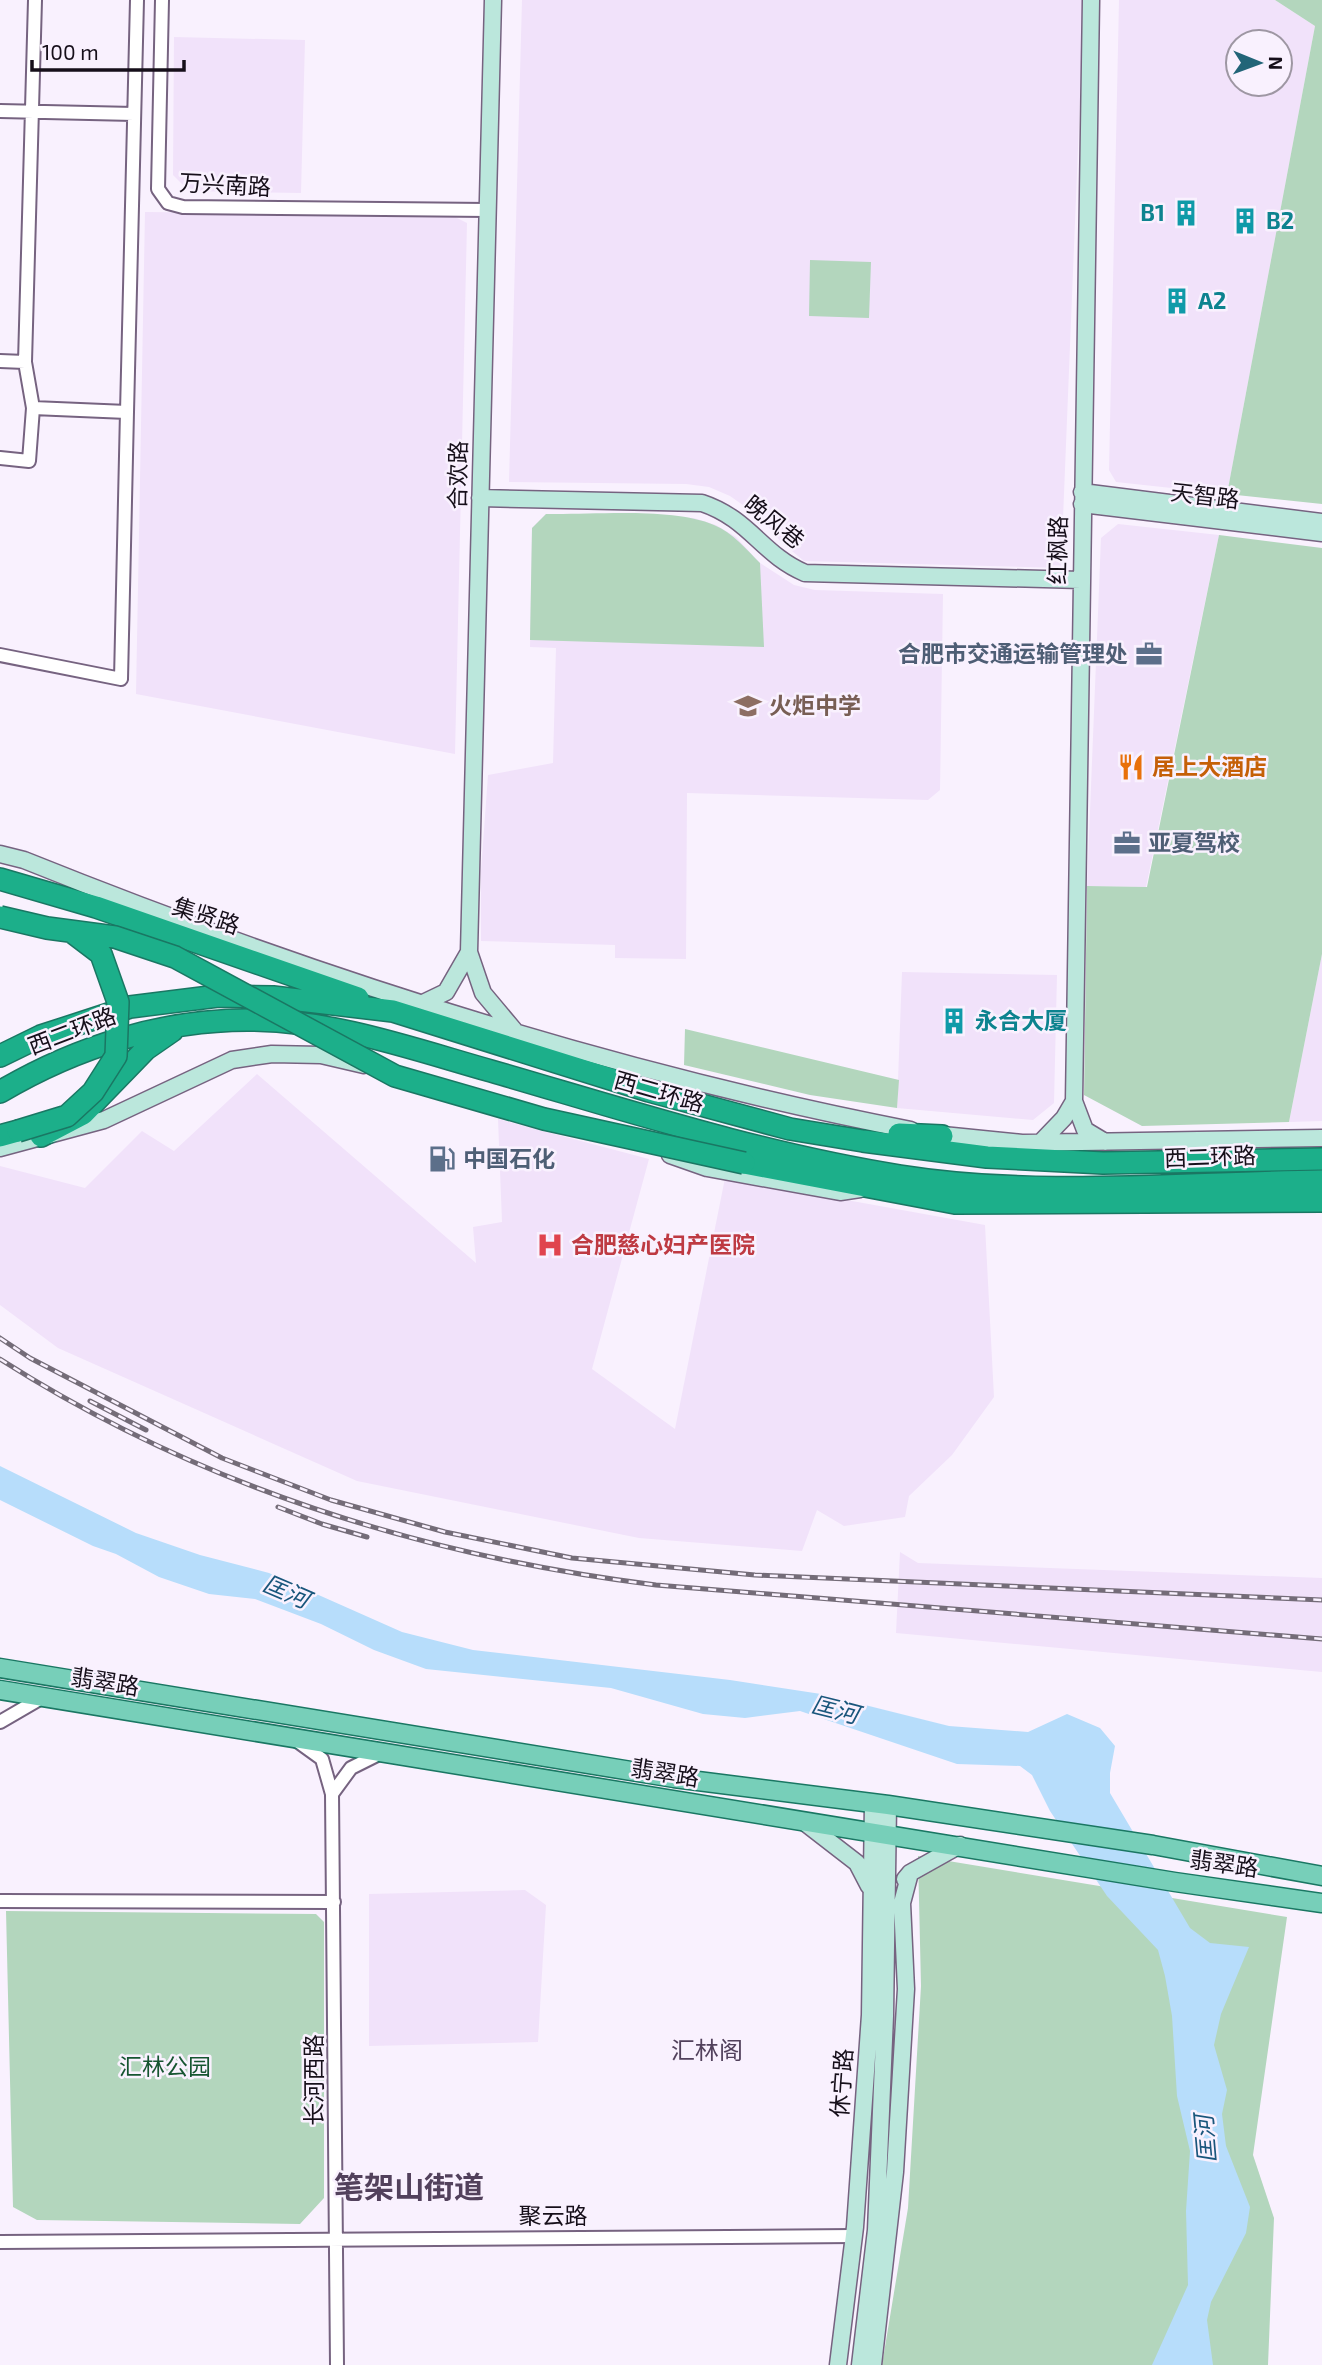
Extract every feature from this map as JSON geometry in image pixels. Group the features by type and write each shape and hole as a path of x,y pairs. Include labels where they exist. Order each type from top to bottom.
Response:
{"highway":[{"name":"集贤路","path":"0,879 180,935 393,1011"},
{"path":"0,903 52,917 102,954 118,1002 116,1056 93,1092 67,1116 9,1133"},
{"path":"0,917 47,928 115,937 175,957 395,1076 544,1119 744,1163 898,1175"},
{"path":"180,935 283,957"},
{"name":"西二环路","path":"0,1056 41,1036 100,1017 175,999 273,997 393,1011 526,1055 790,1129 987,1157 1103,1163 1322,1158"},
{"name":"西二环路","path":"0,1092 54,1063 114,1040 185,1025 252,1020 330,1027 406,1045 725,1138 898,1175 986,1184 1069,1188 1322,1181"},
{"path":"41,1136 83,1114 146,1049 164,1034 185,1025"},
{"path":"790,1129 942,1136"},
{"name":"西二环路","path":"744,1163 955,1203 1322,1202"}],"main road":[{"name":"翡翠路","path":"0,1668 660,1775 880,1804 1153,1845 1322,1876"},
{"name":"翡翠路","path":"0,1690 1066,1862 1175,1882 1322,1903"}],"street":[{"path":"0,458 29,461 33,408 25,362 34,0"},
{"path":"0,655 121,678 137,0"},
{"name":"万兴南路","path":"162,0 158,189 168,203 183,207 488,210"},
{"name":"合欢路","path":"468,952 493,0"},
{"name":"红枫路","path":"1074,1101 1091,0"},
{"path":"0,111 134,114"},
{"path":"0,361 25,362"},
{"path":"33,408 127,412"},
{"name":"晚风巷","path":"480,498 702,503 731,514 773,555 805,573 1081,580"},
{"name":"天智路","path":"1082,498 1322,522"},
{"name":"天智路","path":"1082,498 1322,533"},
{"path":"0,854 24,860 151,911 423,1003 780,1104 942,1136 1040,1143 1322,1138"},
{"path":"423,1003 446,992 468,952"},
{"path":"468,952 484,993 516,1031"},
{"path":"0,1147 104,1120 232,1060 272,1054 321,1055 516,1102 707,1168 840,1192 866,1188"},
{"path":"1074,1101 1085,1130 1106,1143"},
{"path":"1040,1143 1064,1118 1074,1101"},
{"path":"0,1722 43,1697"},
{"name":"长河西路","path":"291,1737 322,1759 332,1794 337,2365"},
{"path":"332,1794 351,1768 383,1752"},
{"name":"休宁路","path":"838,2365 854,2236 870,2015 871,1889 880,1804"},
{"path":"799,1819 857,1863 871,1889"},
{"name":"休宁路","path":"860,2365 876,2230 886,1903 879,1832"},
{"path":"886,1903 910,1873 961,1845"},
{"path":"873,2365 895,2172 906,1989 902,1903 910,1873"},
{"path":"0,1901 334,1902"},
{"name":"聚云路","path":"0,2242 336,2237 854,2236"}],"shaded area":[{"path":"522,0 1084,0 1061,568 804,561 781,542 760,517 730,496 709,487 686,484 509,482"},
{"path":"1119,0 1275,0 1315,26 1227,494 1116,482 1109,470"},
{"path":"174,37 305,40 301,193 189,191 173,175"},
{"path":"145,212 451,215 467,223 455,754 136,694"},
{"name":"火炬中学","path":"546,514 694,518 716,525 736,537 760,563 794,585 815,590 943,594 940,790 928,800 687,793 686,959 615,958 615,945 481,941 481,871 488,775 553,763 556,648 530,647 532,528"},
{"path":"1118,524 1219,535 1146,887 1087,886 1101,538"},
{"path":"1322,954 1322,1121 1289,1122"},
{"path":"902,972 1057,975 1054,1103 1033,1120 897,1108"},
{"path":"257,1074 476,1263 473,1227 502,1222 498,1119 649,1159 592,1369 675,1429 725,1178 985,1225 994,1397 952,1455 909,1496 905,1517 844,1526 817,1510 802,1551 639,1538 357,1481 58,1348 0,1305 0,1166 85,1188 142,1131 174,1151"},
{"path":"900,1552 918,1563 1322,1578 1322,1672 896,1633"},
{"path":"525,1890 546,1905 538,2042 369,2046 369,1894"}],"green space":[{"path":"1275,0 1322,0 1322,504 1227,494 1315,26"},
{"path":"810,260 871,262 869,318 809,316"},
{"path":"546,514 655,514 697,519 721,528 760,563 764,647 530,640 532,528"},
{"path":"1219,535 1322,548 1322,954 1289,1122 1142,1126 1084,1095 1087,886 1147,887"},
{"path":"685,1029 899,1080 897,1108 810,1095 684,1065"},
{"path":"918,1856 1287,1917 1253,2155 1274,2218 1268,2365 882,2365 908,2208 921,1986"},
{"name":"汇林公园","path":"6,1911 316,1914 324,1922 324,2198 300,2224 37,2220 13,2207"}],"water":[{"name":"匡河","path":"0,1466 136,1533 200,1555 269,1573 402,1632 473,1650 730,1680 821,1694 949,1726 1028,1732 1067,1714 1100,1728 1115,1746 1110,1773 1110,1793 1190,1928 1210,1943 1249,1947 1221,2014 1214,2045 1227,2090 1222,2114 1226,2146 1250,2207 1246,2233 1211,2302 1207,2320 1213,2365 1152,2365 1188,2285 1186,2211 1190,2151 1177,2096 1172,2016 1158,1950 1107,1896 1050,1811 1032,1775 1020,1766 957,1764 800,1711 745,1718 703,1714 611,1688 426,1669 374,1650 321,1624 255,1599 209,1594 159,1577 116,1554 93,1546 0,1500"}],"railway":[{"path":"0,1338 30,1358 222,1458 331,1500 445,1532 572,1558 755,1575 1322,1600"},
{"path":"0,1359 76,1404 154,1444 234,1479 315,1509 483,1555 656,1585 1322,1639"},
{"path":"90,1401 146,1430"},
{"path":"278,1507 367,1537"}],"place":[{"name":"B1","path":"1186,213"},
{"name":"B2","path":"1245,221"},
{"name":"A2","path":"1177,301"},
{"name":"合肥市交通运输管理处","path":"1149,654"},
{"name":"火炬中学","path":"748,706"},
{"name":"居上大酒店","path":"1131,767"},
{"name":"亚夏驾校","path":"1127,843"},
{"name":"永合大厦","path":"954,1021"},
{"name":"中国石化","path":"442,1159"},
{"name":"合肥慈心妇产医院","path":"550,1245"}],"district":[{"name":"汇林阁","path":"707,2051"},
{"name":"笔架山街道","path":"409,2188"}]}
